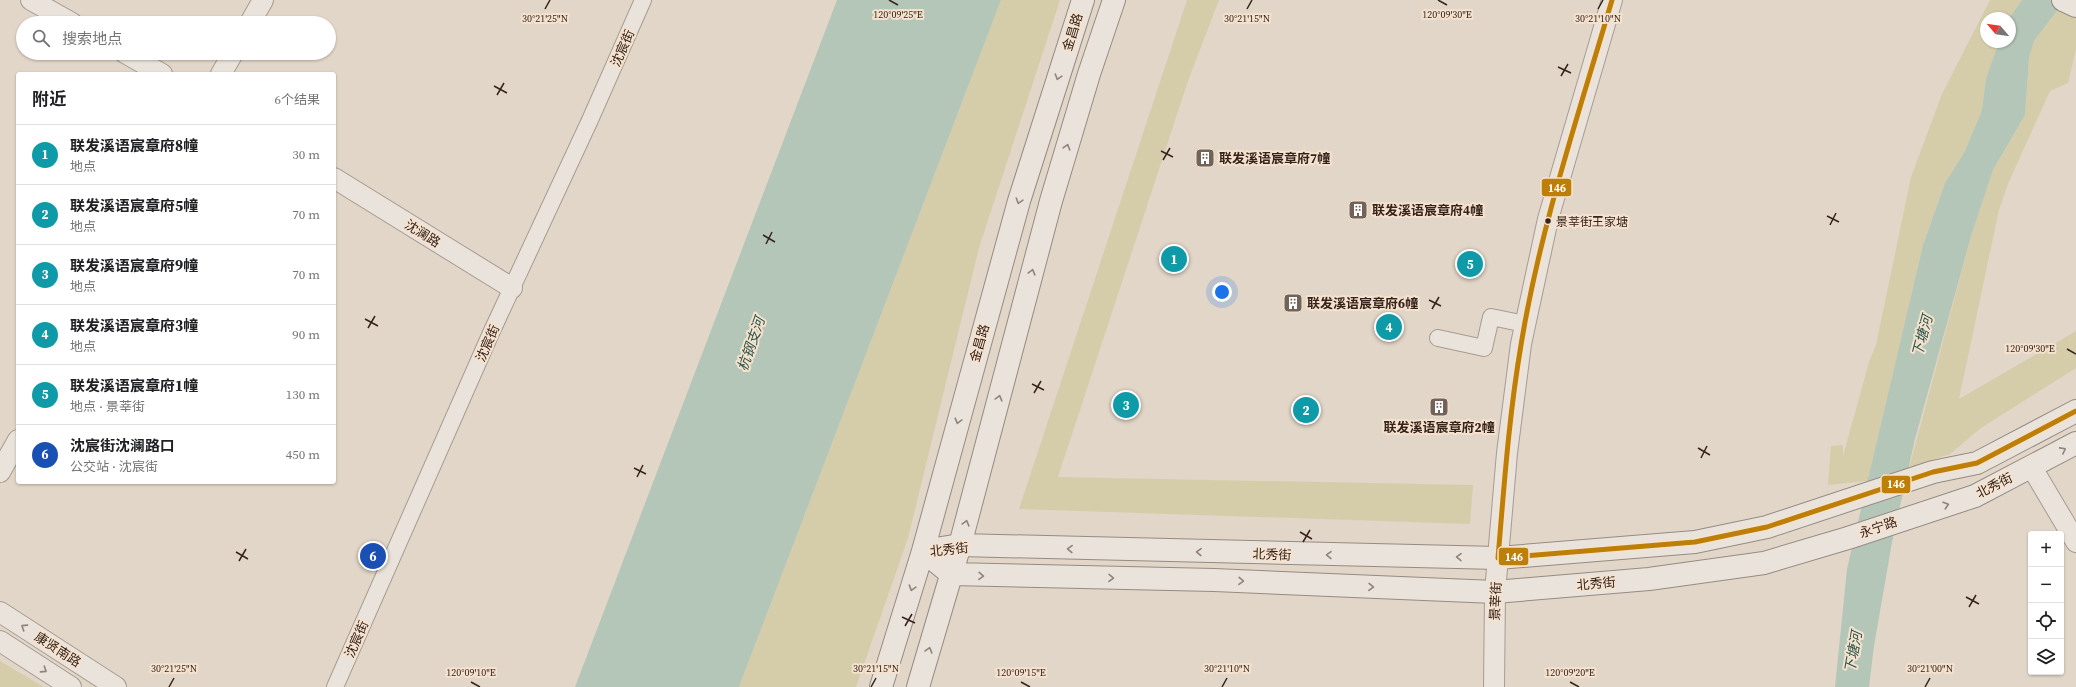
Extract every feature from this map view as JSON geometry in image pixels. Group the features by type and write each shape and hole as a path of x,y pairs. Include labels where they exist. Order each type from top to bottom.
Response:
{"main road":[{"name":"金昌路","path":"881,687 923,551 1019,201 1083,0"},
{"path":"918,687 960,546 1051,201 1088,74 1114,0"},
{"path":"2064,0 2076,6"},
{"name":"北秀街","path":"923,551 960,546 1498,558 1695,542 1767,527 1933,472 1977,463 2076,411"},
{"name":"北秀街","path":"1909,517 1975,496 2076,443"},
{"name":"永宁路","path":"1848,538 1909,517"},
{"name":"北秀街","path":"923,551 951,574 1214,580 1495,592 1649,579 1764,563 1848,538"}],"street":[{"path":"31,0 60,16"},
{"path":"254,16 263,0"},
{"name":"沈宸街","path":"335,687 512,288 590,120 643,0"},
{"name":"景莘街","path":"1494,687 1495,592 1508,446 1521,344 1548,219 1612,0"},
{"path":"137,60 158,72"},
{"path":"222,72 229,60"},
{"name":"沈澜路","path":"336,179 512,288"},
{"path":"1438,338 1484,348 1491,316 1525,324"},
{"path":"0,472 16,444"},
{"path":"2031,466 2076,542"},
{"name":"康贤南路","path":"0,612 116,687"},
{"name":"康贤南路","path":"0,641 71,687"}],"shaded area":[{"path":"1001,0 1060,0 979,248 908,538 856,687 739,687"},
{"path":"1187,0 1219,0 1188,81 1058,477 1473,485 1470,524 1019,509"},
{"path":"1990,0 2022,0 2013,12 1984,12"},
{"path":"2065,0 2076,0 2076,49 2068,83 2050,91 2008,184 1999,210 1959,399 2076,331 2076,368 1981,428 1950,454 1909,468 1972,233 1993,170 2025,115 2029,58 2034,41"},
{"path":"1980,20 1980,48 1997,48 1986,78 1982,110 1965,151 1945,183 1923,245 1868,481 1828,485 1831,446 1843,445 1843,456 1869,362 1876,345 1911,177 1942,94"},
{"path":"0,661 44,687 0,687"}],"water":[{"name":"杭钢支河","path":"837,0 1001,0 739,687 575,687"},
{"name":"下塘河","path":"2022,0 2065,0 2034,41 2029,58 2025,115 1993,170 1972,233 1915,439 1892,542 1874,646 1869,687 1835,687 1847,569 1923,245 1945,183 1965,151 1982,110 1986,78 1997,48 2016,48 2016,12 2013,12"}],"transit line":[{"name":"146","path":"1612,0 1549,214 1529,301 1513,398 1498,558 1695,542 1767,527 1933,472 1977,463 2076,411"}],"place":[{"name":"联发溪语宸章府7幢","path":"1205,158"},
{"name":"联发溪语宸章府4幢","path":"1358,210"},
{"name":"景莘街王家塘","path":"1548,221"},
{"name":"联发溪语宸章府8幢","path":"1174,259"},
{"name":"联发溪语宸章府1幢","path":"1470,264"},
{"name":"联发溪语宸章府6幢","path":"1293,303"},
{"name":"联发溪语宸章府3幢","path":"1389,327"},
{"name":"联发溪语宸章府9幢","path":"1126,405"},
{"name":"联发溪语宸章府2幢","path":"1439,407"},
{"name":"联发溪语宸章府5幢","path":"1306,410"},
{"name":"沈宸街沈澜路口","path":"373,556"}]}
